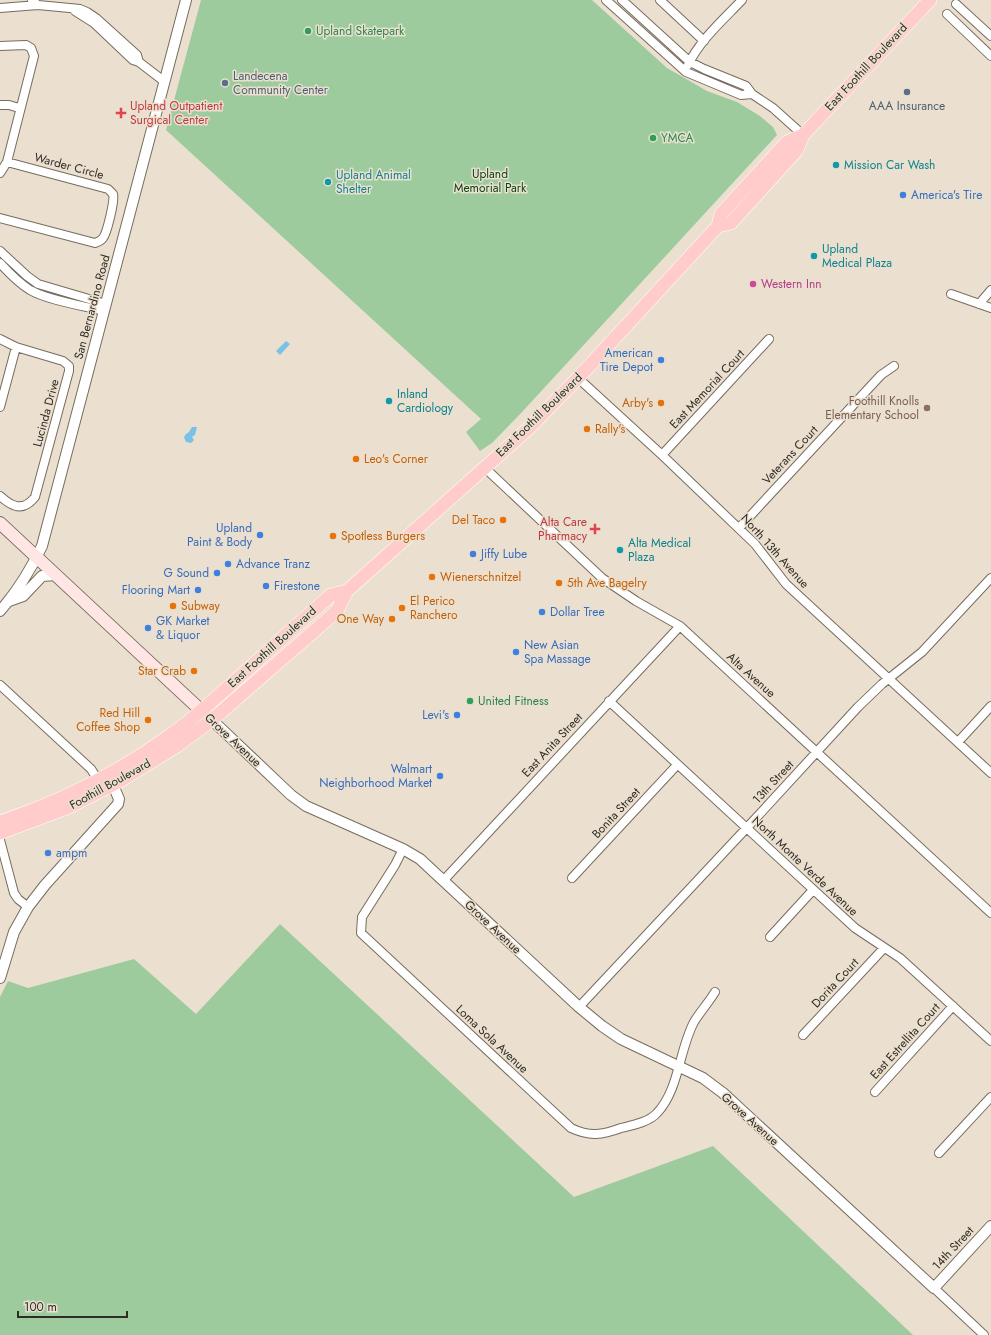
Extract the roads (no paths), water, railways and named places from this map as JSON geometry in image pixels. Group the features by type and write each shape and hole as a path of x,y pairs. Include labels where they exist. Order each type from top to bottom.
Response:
{"main road":[{"name":"East Foothill Boulevard","path":"212,720 336,611 347,591 528,429 578,378 718,226 731,223 797,150 803,135 930,0"},
{"name":"Grove Avenue","path":"0,523 212,720"},
{"name":"East Foothill Boulevard","path":"201,710 331,595 347,591"},
{"name":"Foothill Boulevard","path":"0,822 57,801 134,760 169,737 201,710"},
{"name":"Foothill Boulevard","path":"0,833 51,815 113,785 177,746 212,720"}],"street":[{"name":"San Bernardino Road","path":"0,611 9,602 37,558 43,544 186,0"},
{"path":"606,0 686,72 741,95 752,94"},
{"path":"622,0 690,62 746,86 752,94 773,108 803,135"},
{"path":"660,0 704,41"},
{"path":"686,72 690,62 704,41 742,0"},
{"path":"0,8 35,3 80,9 96,18 137,55 140,62 165,82"},
{"path":"956,4 991,36"},
{"path":"947,14 991,56"},
{"path":"969,35 979,25"},
{"path":"0,46 26,45 31,48 34,56 19,108 7,162 0,173"},
{"path":"0,105 9,105 19,108"},
{"name":"Warder Circle","path":"0,218 95,243 100,241 105,235 114,201 114,194 108,189 7,162"},
{"path":"0,251 38,284 105,308"},
{"path":"0,264 16,279 31,290 47,297 105,308"},
{"path":"979,304 991,290"},
{"path":"951,294 991,308"},
{"name":"Lucinda Drive","path":"0,339 16,347 62,361 69,366 35,497 30,504 23,507 14,506 0,496"},
{"name":"East Memorial Court","path":"662,455 769,339"},
{"path":"0,405 16,347"},
{"name":"Veterans Court","path":"739,528 881,375 894,366"},
{"name":"North 13th Avenue","path":"578,378 739,528 755,544 786,584 991,772"},
{"name":"Alta Avenue","path":"485,468 602,578 630,597 680,626 991,913"},
{"path":"9,602 23,596 42,576 56,575"},
{"name":"13th Street","path":"579,1007 858,707 889,678 922,652 991,578"},
{"name":"East Anita Street","path":"443,881 680,626"},
{"path":"0,685 91,769 98,780"},
{"name":"North Monte Verde Avenue","path":"609,701 855,928 900,958 991,1041"},
{"path":"958,742 991,706"},
{"name":"Grove Avenue","path":"212,720 292,795 306,806 403,849 420,859 579,1007 620,1040 703,1078 723,1093 984,1335"},
{"name":"Bonita Street","path":"572,878 677,765"},
{"path":"0,978 14,932 28,907 54,874 116,808 119,799 113,785"},
{"path":"0,840 14,893 18,899 28,907"},
{"name":"Loma Sola Avenue","path":"403,849 395,865 362,917 362,933 571,1128 587,1134 602,1134 642,1122 656,1114 668,1099 678,1066 694,1023 716,992"},
{"path":"770,937 813,890"},
{"name":"Dorita Court","path":"803,1035 884,948"},
{"name":"East Estrellita Court","path":"875,1092 953,1006"},
{"path":"939,1153 991,1097"},
{"name":"14th Street","path":"934,1288 991,1226"}],"water":[{"path":"286,341 290,344 280,355 276,351"},
{"path":"192,427 197,427 195,435 192,437 194,440 191,443 186,442 184,437"}],"place":[{"name":"Upland Skatepark","path":"308,31"},
{"name":"Landecena Community Center","path":"225,83"},
{"name":"AAA Insurance","path":"907,92"},
{"name":"Upland Outpatient Surgical Center","path":"121,113"},
{"name":"YMCA","path":"653,138"},
{"name":"Mission Car Wash","path":"836,165"},
{"name":"Upland Animal Shelter","path":"328,182"},
{"name":"America's Tire","path":"903,195"},
{"name":"Upland Medical Plaza","path":"814,256"},
{"name":"Western Inn","path":"753,284"},
{"name":"American Tire Depot","path":"661,360"},
{"name":"Inland Cardiology","path":"389,401"},
{"name":"Arby's","path":"661,403"},
{"name":"Foothill Knolls Elementary School","path":"927,408"},
{"name":"Rally's","path":"587,429"},
{"name":"Leo's Corner","path":"356,459"},
{"name":"Del Taco","path":"503,520"},
{"name":"Alta Care Pharmacy","path":"595,529"},
{"name":"Upland Paint & Body","path":"260,535"},
{"name":"Spotless Burgers","path":"333,536"},
{"name":"Alta Medical Plaza","path":"620,550"},
{"name":"Jiffy Lube","path":"473,554"},
{"name":"Advance Tranz","path":"228,564"},
{"name":"G Sound","path":"217,573"},
{"name":"Wienerschnitzel","path":"432,577"},
{"name":"5th Ave Bagelry","path":"559,583"},
{"name":"Firestone","path":"266,586"},
{"name":"Flooring Mart","path":"198,590"},
{"name":"Subway","path":"173,606"},
{"name":"El Perico Ranchero","path":"402,608"},
{"name":"Dollar Tree","path":"542,612"},
{"name":"One Way","path":"392,619"},
{"name":"GK Market & Liquor","path":"148,628"},
{"name":"New Asian Spa Massage","path":"516,652"},
{"name":"Star Crab","path":"194,671"},
{"name":"United Fitness","path":"470,701"},
{"name":"Levi's","path":"457,715"},
{"name":"Red Hill Coffee Shop","path":"148,720"},
{"name":"Walmart Neighborhood Market","path":"440,776"},
{"name":"ampm","path":"48,853"}],"park label":[{"name":"Upland Memorial Park","path":"490,181"}]}
